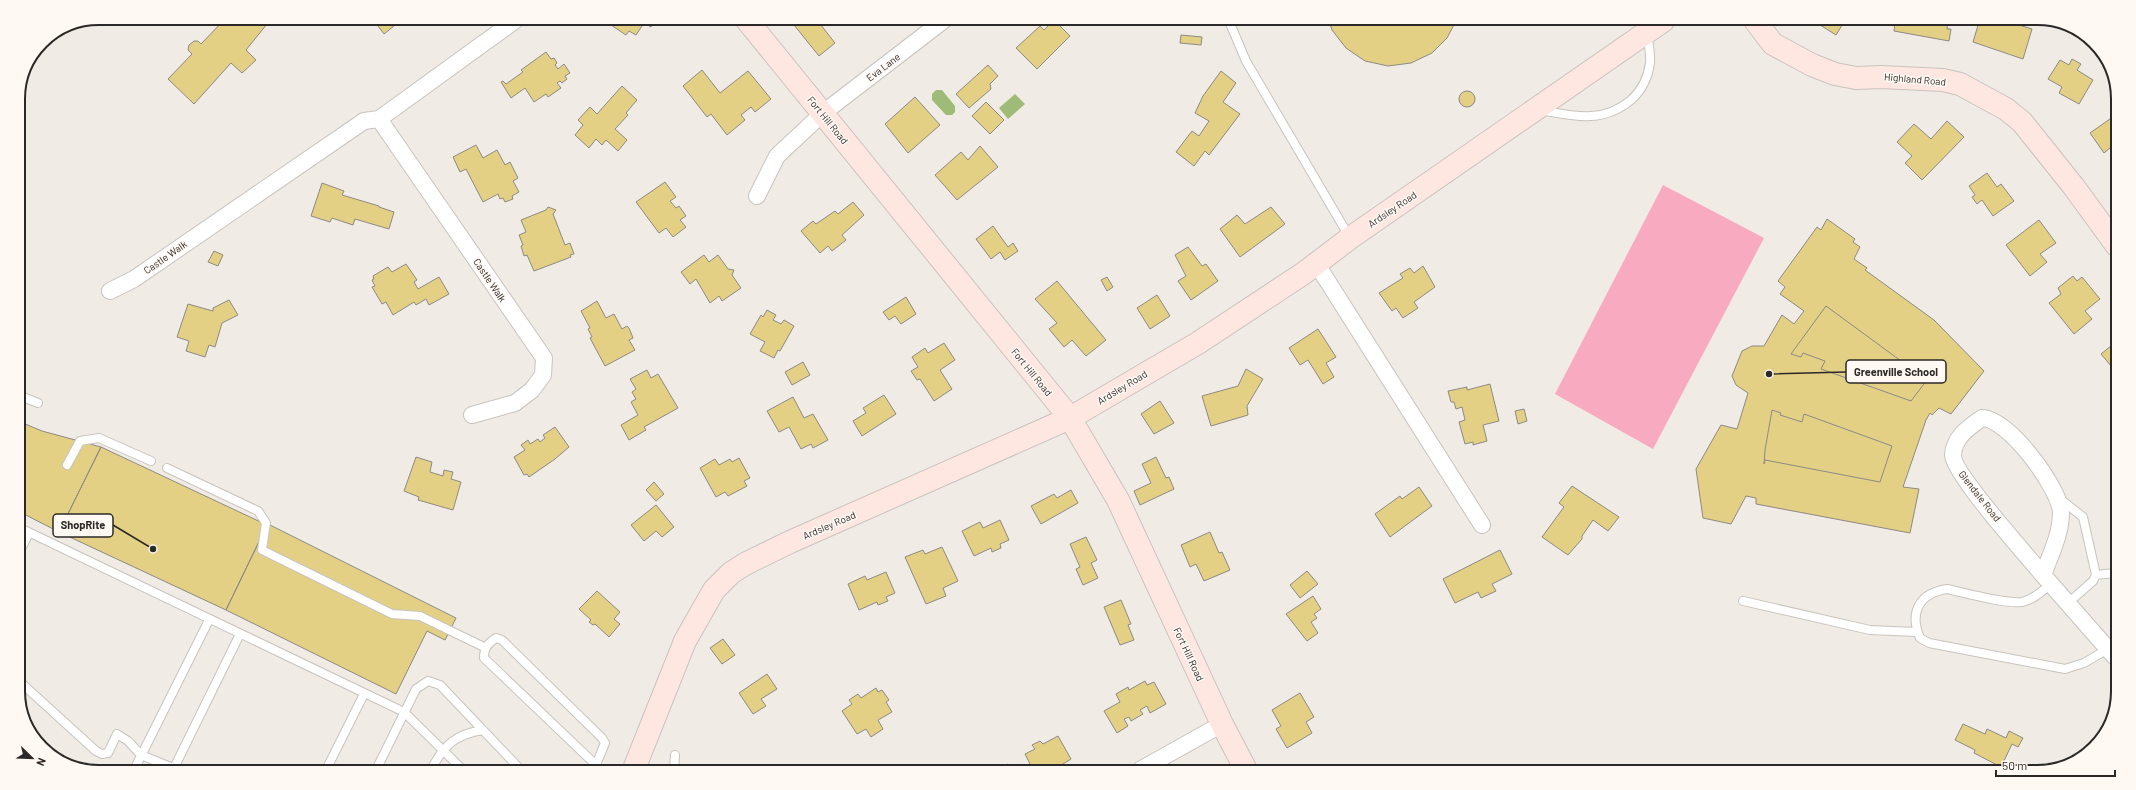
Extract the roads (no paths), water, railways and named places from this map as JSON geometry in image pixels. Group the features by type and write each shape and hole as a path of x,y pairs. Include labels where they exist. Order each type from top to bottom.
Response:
{"street":[{"name":"Castle Walk","path":"110,290 134,279 364,121 379,119 509,25"},
{"name":"Fort Hill Road","path":"751,25 1070,418 1118,500 1222,724 1243,765"},
{"name":"Eva Lane","path":"757,196 777,156 823,113 937,25"},
{"name":"Ardsley Road","path":"636,765 685,641 714,590 730,573 790,542 1070,418 1198,343 1304,273 1350,238 1538,109 1652,25"},
{"name":"Highland Road","path":"1758,25 1773,44 1812,66 1835,74 1856,78 1881,76 1943,80 1960,84 2006,109 2022,122 2074,187 2111,238"},
{"name":"Castle Walk","path":"379,119 544,358 543,375 532,390 515,403 472,416"},
{"path":"1316,263 1482,524"},
{"name":"Glendale Road","path":"2047,580 2061,513 2058,498 2028,451 2003,426 1990,418 1982,418 1967,428 1955,443 1952,458 1962,476 2047,580 2111,652"},
{"path":"1149,765 1222,724"}],"lane":[{"path":"1231,25 1246,61 1350,238"},
{"path":"1538,109 1572,116 1594,117 1608,114 1627,103 1639,92 1646,80 1650,62 1652,25"},
{"path":"25,398 38,403"},
{"path":"67,465 80,441 99,438 151,461"},
{"path":"167,468 258,511 266,523 262,550 392,614 420,616 486,648"},
{"path":"2058,498 2083,517 2096,575 2093,581 2068,603"},
{"path":"25,531 404,712 458,765"},
{"path":"25,541 29,533"},
{"path":"2096,575 2111,573"},
{"path":"2047,580 2035,597 2022,602 2010,602 1947,589 1937,590 1926,595 1920,605 1915,616 1917,632 1920,638 1929,643 2065,669 2111,652"},
{"path":"1743,601 1870,630 1917,632"},
{"path":"136,765 209,620"},
{"path":"174,765 240,634"},
{"path":"593,765 484,658 486,648 489,643 496,638 502,640 602,738 605,743 596,765"},
{"path":"378,765 416,689 428,681 440,685 516,765"},
{"path":"25,686 96,751 102,754 108,752 117,734 128,741 141,755 166,765"},
{"path":"329,765 364,694"},
{"path":"434,765 442,750 460,736 469,732 483,730"},
{"path":"674,765 675,755"}],"place":[{"name":"Greenville School","path":"1769,374"},
{"name":"ShopRite","path":"153,549"}]}
